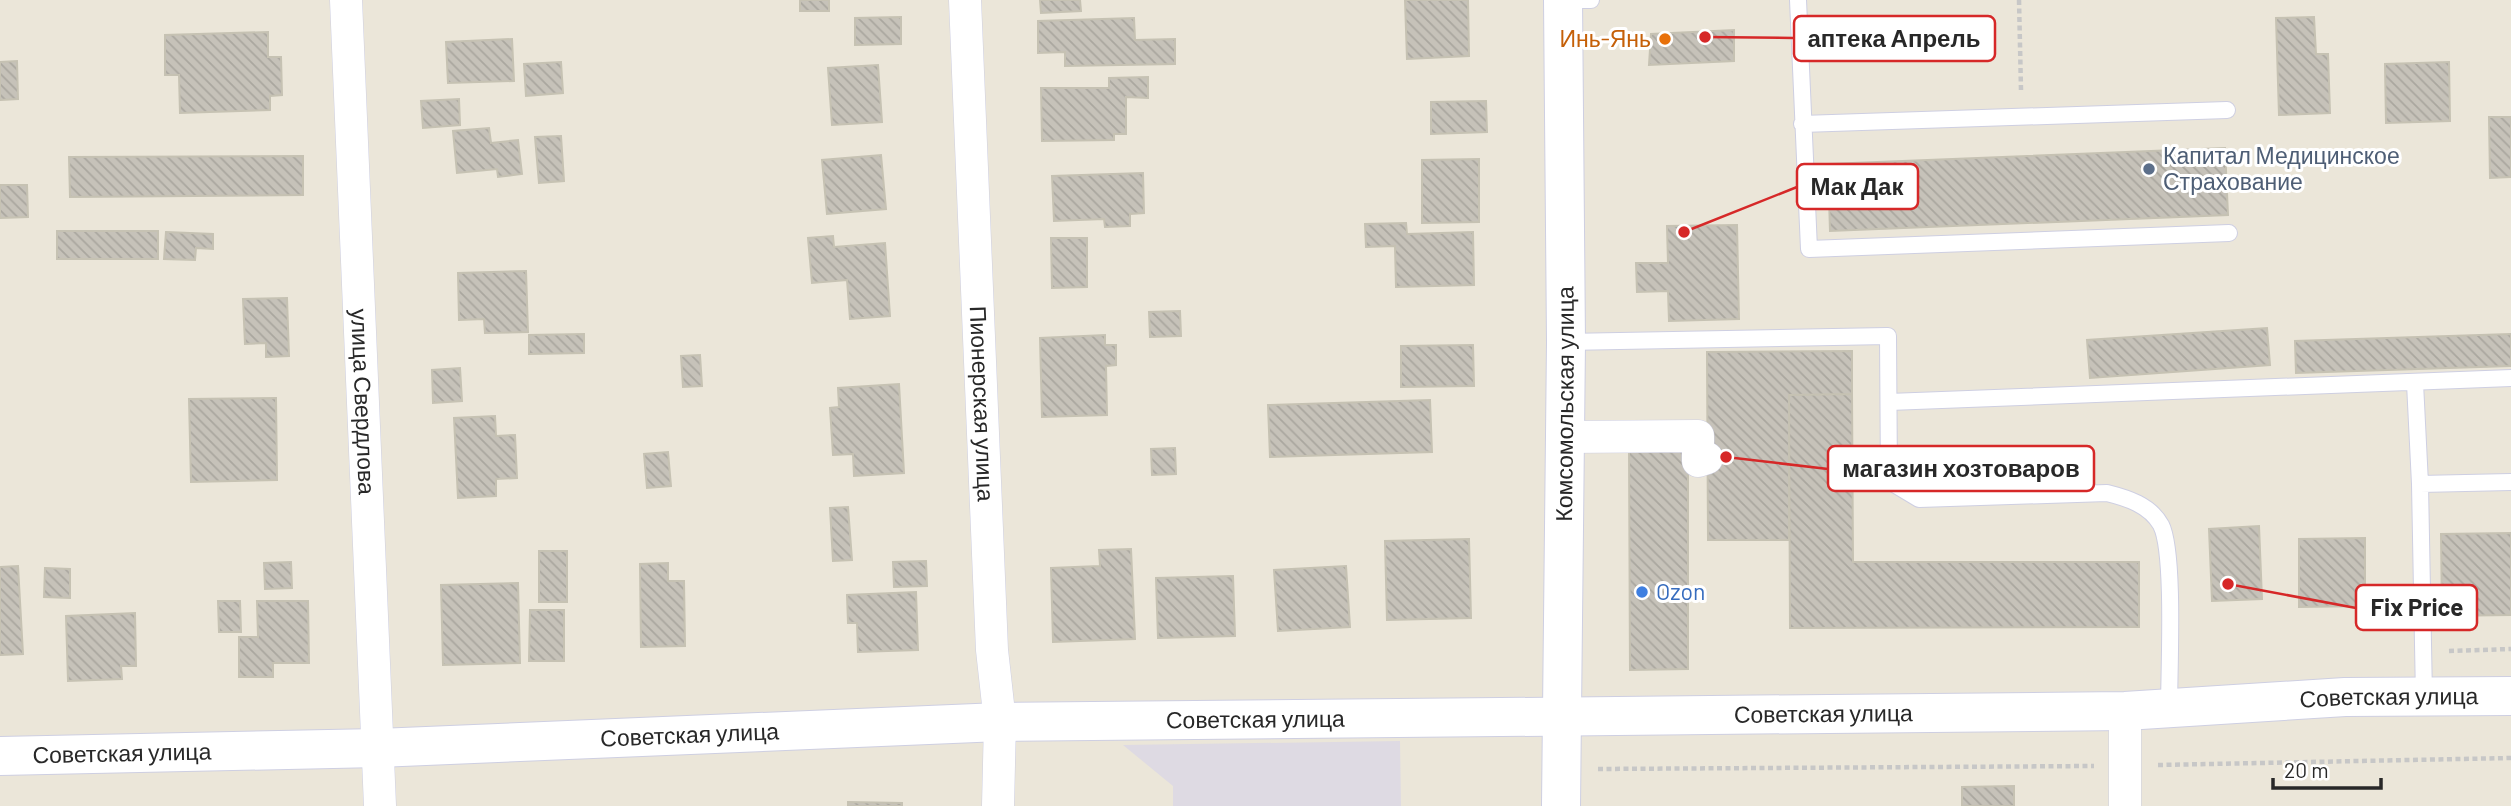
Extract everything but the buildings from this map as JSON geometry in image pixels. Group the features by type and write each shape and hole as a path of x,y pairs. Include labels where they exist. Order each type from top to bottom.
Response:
{"street":[{"name":"улица Свердлова","path":"346,0 380,806"},
{"name":"Пионерская улица","path":"965,0 991,636 1000,722 998,806"},
{"name":"Комсомольская улица","path":"1561,806 1566,342 1563,0"},
{"path":"1565,437 1698,436 1698,461 1707,458"},
{"name":"Советская улица","path":"0,756 378,748 1000,722 2125,712 2345,697 2511,696"},
{"path":"2125,712 2125,806"}],"lane":[{"path":"1563,0 1591,0"},
{"path":"1798,0 1809,249 2229,233"},
{"path":"1802,124 2227,110"},
{"path":"1566,342 1888,336 1889,481 1919,499 2107,493 2136,500 2161,525 2168,555 2169,710"},
{"path":"1889,402 2511,379"},
{"path":"2415,383 2420,484 2424,697"},
{"path":"2420,484 2511,482"}],"path":[{"path":"2019,0 2021,117"},
{"path":"2423,651 2511,649"},
{"path":"1561,769 2125,766 2511,758"}],"shaded area":[{"path":"1400,741 1401,806 1173,806 1173,786 1123,745"}],"place":[{"name":"аптека Апрель","path":"1705,37"},
{"name":"Инь-Янь","path":"1665,39"},
{"name":"Капитал Медицинское Страхование","path":"2149,169"},
{"name":"Мак Дак","path":"1684,232"},
{"name":"магазин хозтоваров","path":"1726,457"},
{"name":"Fix Price","path":"2228,584"},
{"name":"Ozon","path":"1642,592"}]}
